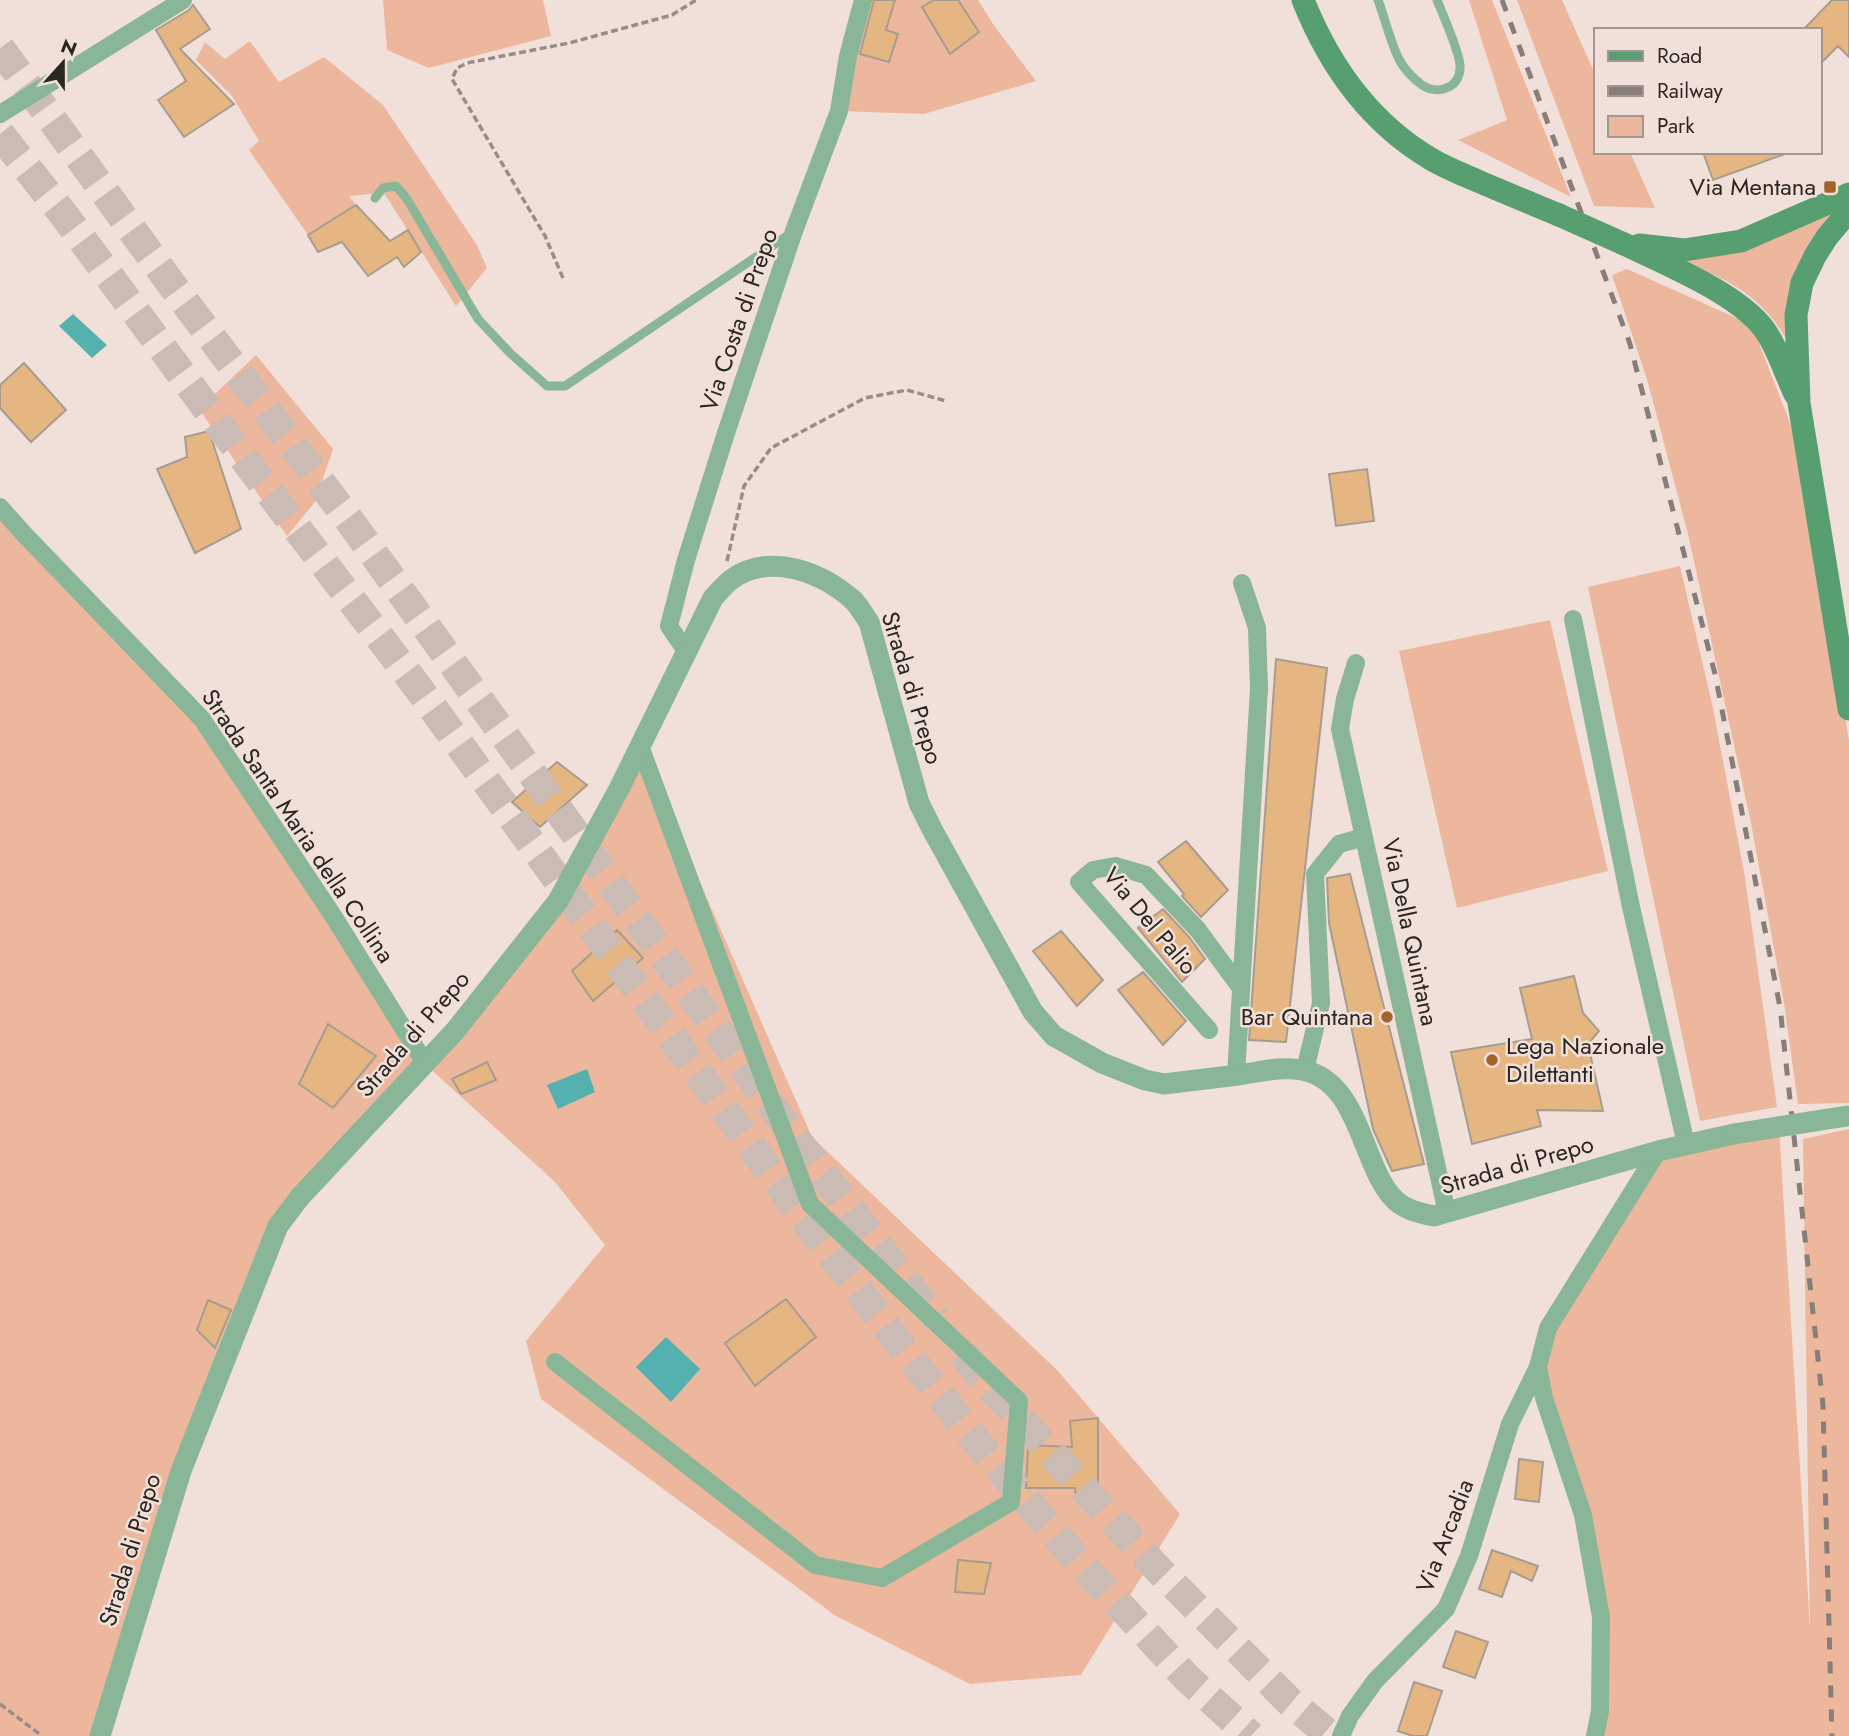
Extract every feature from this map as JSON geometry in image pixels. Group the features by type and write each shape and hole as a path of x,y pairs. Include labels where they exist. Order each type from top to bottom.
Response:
{"main road":[{"path":"1303,0 1327,52 1349,85 1370,111 1401,139 1432,160 1624,244 1714,289 1746,309 1768,335 1799,403"},
{"path":"1624,244 1684,250 1741,241 1849,194"},
{"path":"1849,211 1815,256 1802,283 1796,315 1799,403 1849,709"}],"street":[{"path":"0,114 183,0"},
{"name":"Via Costa di Prepo","path":"686,651 669,626 686,560 794,231 839,111 848,56 863,0"},
{"name":"Strada Santa Maria della Collina","path":"0,507 202,719 332,914 425,1063"},
{"name":"Strada di Prepo","path":"100,1736 181,1471 278,1226 300,1197 455,1031 558,901 619,789 713,598 733,578 759,567 793,567 828,582 855,602 869,622 919,803 933,831 1033,1012 1054,1036 1102,1063 1145,1080 1164,1084 1282,1068 1305,1070 1321,1076 1336,1090 1354,1115 1382,1182 1396,1200 1412,1212 1434,1216 1686,1144 1848,1116"},
{"path":"1236,1075 1259,689 1257,628 1242,583"},
{"path":"1573,620 1631,907 1686,1144"},
{"name":"Via Della Quintana","path":"1356,663 1345,699 1340,729 1447,1213"},
{"path":"555,1362 815,1565 882,1578 1011,1502 1019,1401 810,1203 640,746"},
{"path":"1305,1070 1321,1003 1315,874 1339,844 1364,837"},
{"name":"Via Del Palio","path":"1209,1030 1079,882 1093,870 1115,866 1146,876 1198,930 1240,987"},
{"path":"1595,1736 1600,1711 1601,1617 1583,1515 1544,1398 1538,1367 1548,1328 1658,1151"},
{"name":"Via Arcadia","path":"1341,1736 1350,1716 1375,1681 1446,1609 1469,1556 1510,1424 1538,1367"}],"lane":[{"path":"1378,0 1399,60 1422,85 1442,90 1451,87 1459,78 1461,64 1437,0"},
{"path":"375,198 383,188 396,186 407,199 478,319 510,353 547,386 565,386 794,231"}],"path":[{"path":"563,278 545,236 452,79 457,68 467,62 569,43 672,15 696,0"},
{"path":"733,578 727,558 744,486 771,448 865,398 907,390 946,401"},
{"path":"0,1704 42,1736"}],"green space":[{"path":"383,0 543,0 551,36 429,68 387,50"},
{"path":"863,0 978,0 1036,81 924,114 839,111"},
{"path":"1469,0 1492,0 1571,197 1458,140 1507,120"},
{"path":"1517,0 1562,0 1594,72 1594,154 1631,154 1655,208 1594,206"},
{"path":"250,41 279,82 324,57 383,105 477,245 487,268 456,306 384,193 349,196 356,205 308,235 249,150 259,141 232,96 196,60 205,42 225,59"},
{"path":"1844,204 1787,340 1761,306 1738,288 1672,257 1698,259 1733,253"},
{"path":"1627,269 1752,325 1799,446 1849,740 1849,1103 1798,1104 1784,1003 1751,823 1688,534 1647,379 1612,275"},
{"path":"256,355 333,449 315,502 287,536 199,409"},
{"path":"0,507 202,719 425,1063 558,901 640,746 812,1137 1058,1371 1180,1514 1081,1675 970,1684 836,1616 541,1399 526,1341 605,1245 555,1182 425,1064 300,1197 181,1471 100,1736 0,1736"},
{"path":"1680,566 1713,708 1745,877 1777,1107 1700,1121 1588,587"},
{"path":"1550,620 1608,871 1457,908 1399,651"},
{"path":"1779,1127 1810,1629 1803,1139 1849,1129 1849,1736 1591,1736 1601,1617 1544,1398 1548,1328 1658,1151"}],"water":[{"path":"73,314 107,345 92,358 59,326"},
{"path":"587,1069 595,1092 558,1109 547,1085"},
{"path":"666,1337 700,1369 671,1402 636,1367"}],"building":[{"path":"874,0 895,0 886,30 898,34 889,62 860,54"},
{"path":"934,0 958,0 979,32 950,54 922,7"},
{"path":"1832,0 1849,0 1849,57 1838,46 1821,63 1821,28 1805,28"},
{"path":"193,5 210,29 180,49 234,104 184,137 158,100 186,81 156,30"},
{"path":"1704,154 1785,154 1713,180"},
{"path":"356,205 390,241 408,230 421,252 404,267 397,257 368,276 342,242 318,252 308,235"},
{"path":"24,363 66,410 31,442 0,408 0,385"},
{"path":"209,431 241,529 195,553 157,469 187,457 185,437"},
{"path":"1367,469 1374,521 1336,526 1329,474"},
{"path":"1276,659 1327,668 1286,1042 1249,1040"},
{"path":"557,762 587,785 540,827 512,802"},
{"path":"1186,841 1228,890 1201,917 1158,862"},
{"path":"1350,874 1424,1164 1392,1171 1373,1129 1329,923 1327,878"},
{"path":"1163,909 1205,959 1182,982 1138,928"},
{"path":"617,930 643,958 593,1001 572,971"},
{"path":"1061,931 1103,980 1077,1006 1033,951"},
{"path":"1143,972 1186,1021 1163,1045 1118,990"},
{"name":"Lega Nazionale Dilettanti","path":"1574,976 1583,1013 1599,1031 1588,1044 1603,1111 1537,1110 1541,1126 1472,1144 1451,1052 1532,1039 1520,988"},
{"path":"328,1024 376,1056 333,1108 299,1084"},
{"path":"487,1062 496,1080 461,1094 452,1079"},
{"path":"786,1299 816,1337 755,1386 725,1343"},
{"path":"208,1300 231,1310 215,1348 197,1330"},
{"path":"1098,1418 1098,1499 1076,1496 1075,1488 1026,1488 1028,1445 1072,1447 1070,1421"},
{"path":"1519,1459 1543,1462 1539,1502 1515,1499"},
{"path":"1492,1550 1538,1566 1532,1581 1511,1571 1502,1597 1479,1589"},
{"path":"958,1560 991,1563 984,1594 955,1592"},
{"path":"1456,1631 1488,1642 1475,1678 1443,1667"},
{"path":"1414,1682 1442,1691 1427,1736 1413,1736 1398,1731"}],"tunnel":[{"path":"0,48 172,285 352,524 792,1134 936,1320"},
{"path":"0,134 64,215 419,689 799,1212 899,1343 977,1442 1074,1556 1187,1678 1251,1736"},
{"path":"963,1353 977,1372 1152,1563 1290,1702 1331,1736"}],"railway":[{"path":"1502,0 1630,344 1715,674 1780,1007 1823,1405 1832,1736"}],"place":[{"name":"Via Mentana","path":"1830,187"},
{"name":"Bar Quintana","path":"1387,1017"},
{"name":"Lega Nazionale Dilettanti","path":"1492,1060"}]}
